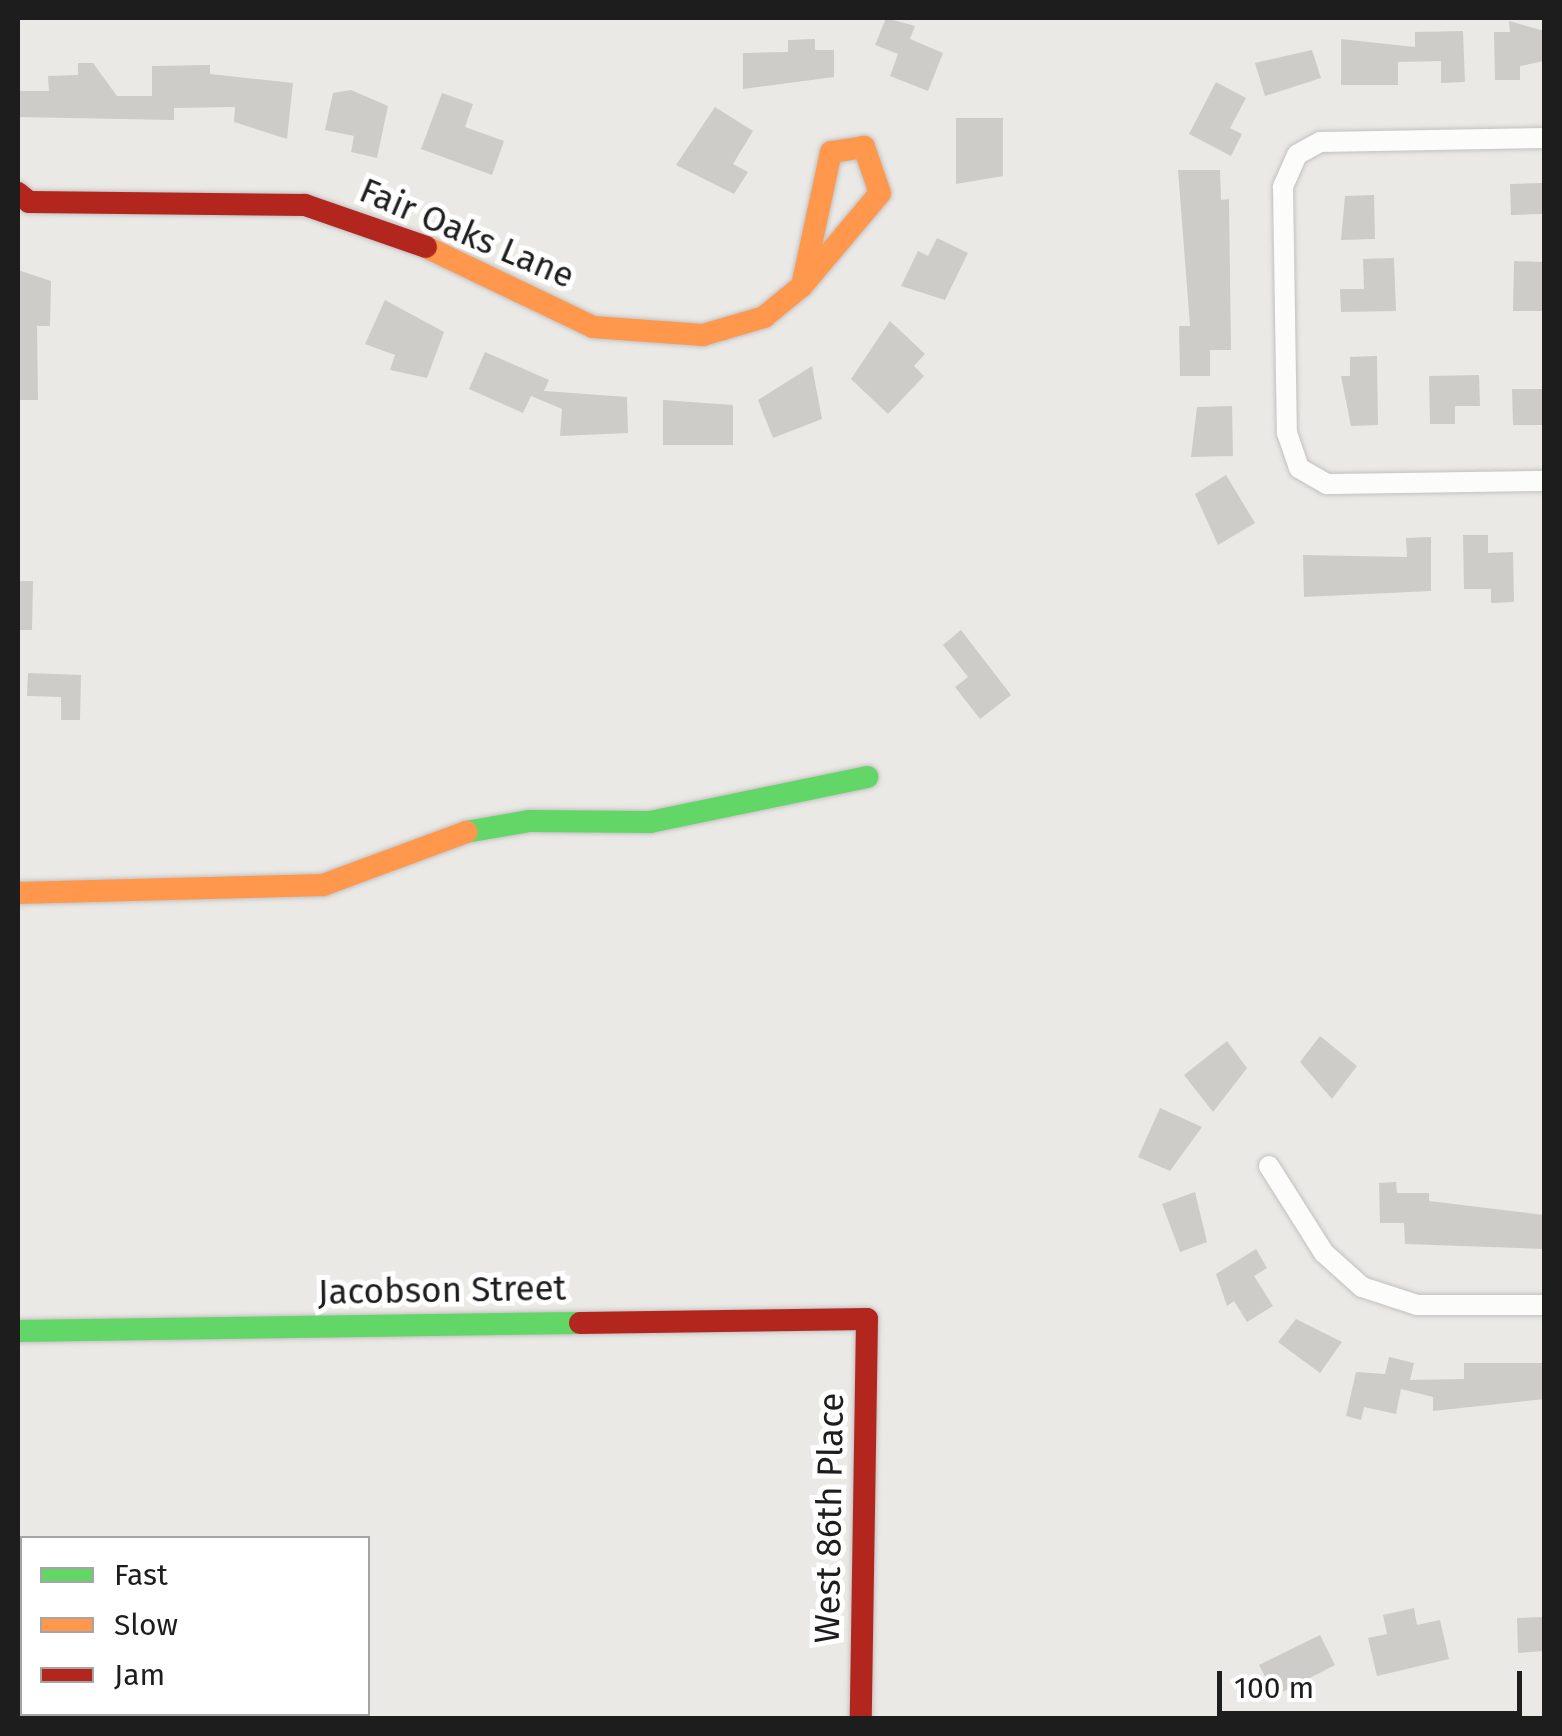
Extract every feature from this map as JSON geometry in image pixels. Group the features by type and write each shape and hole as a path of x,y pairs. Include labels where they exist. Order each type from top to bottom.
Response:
{"street":[{"path":"1544,138 1332,141 1297,155 1283,187 1287,433 1299,468 1327,484 1544,481"},
{"name":"Fair Oaks Lane","path":"21,203 306,205 405,237 593,327 645,337 703,335 764,317 802,286 880,193 864,146 831,152 802,286"},
{"path":"18,893 324,886 429,839 530,821 650,822 734,810 866,777"},
{"path":"1269,1166 1324,1252 1362,1287 1417,1306 1544,1305"},
{"name":"Jacobson Street","path":"18,1331 866,1319"},
{"name":"West 86th Place","path":"862,1718 866,1319"}],"building":[{"path":"886,18 915,26 910,39 943,53 928,91 890,76 898,54 875,45"},
{"path":"1509,21 1544,31 1544,61 1520,66 1520,80 1495,80 1494,32 1510,32"},
{"path":"1463,31 1465,82 1441,83 1441,61 1398,62 1398,85 1341,85 1341,39 1415,47 1415,32"},
{"path":"815,39 815,50 834,50 834,77 743,89 743,53 788,52 788,40"},
{"path":"1312,50 1321,78 1265,96 1255,63"},
{"path":"78,63 93,63 117,96 152,96 152,66 210,65 210,74 293,83 287,139 234,122 235,107 174,108 174,120 18,117 18,91 49,91 48,76 78,75"},
{"path":"1216,82 1246,98 1230,128 1242,134 1231,156 1189,134"},
{"path":"351,90 388,106 377,158 351,152 354,136 325,130 333,93"},
{"path":"442,93 473,104 465,127 504,141 492,175 421,149"},
{"path":"715,107 753,131 733,164 748,172 734,194 676,165"},
{"path":"956,118 1003,118 1003,176 956,184"},
{"path":"1178,170 1220,170 1221,200 1229,199 1231,350 1210,350 1210,376 1180,376 1179,326 1190,326"},
{"path":"1544,183 1544,214 1511,215 1510,184"},
{"path":"1374,195 1375,239 1341,240 1345,196"},
{"path":"937,238 968,253 945,300 901,286 918,251 928,256"},
{"path":"1394,258 1396,311 1341,312 1340,289 1364,289 1363,259"},
{"path":"1514,261 1544,262 1544,311 1513,311"},
{"path":"18,270 51,281 50,326 37,326 38,400 18,400"},
{"path":"385,300 444,332 427,378 390,370 395,355 365,344"},
{"path":"890,321 925,354 914,366 924,376 888,414 851,379"},
{"path":"485,352 549,380 544,391 627,397 628,433 560,436 562,409 531,396 523,413 469,389"},
{"path":"1377,356 1378,425 1351,426 1341,376 1350,376 1350,357"},
{"path":"812,366 822,419 773,438 758,400"},
{"path":"1479,375 1480,406 1455,406 1455,424 1430,424 1429,376"},
{"path":"1512,389 1544,389 1542,425 1513,425"},
{"path":"663,400 733,405 733,445 663,445"},
{"path":"1232,406 1233,456 1191,457 1197,407"},
{"path":"1226,475 1255,523 1218,545 1195,494"},
{"path":"1463,535 1488,535 1488,553 1513,552 1514,602 1491,603 1491,589 1464,589"},
{"path":"1431,537 1431,591 1304,597 1303,555 1407,557 1406,538"},
{"path":"18,581 33,581 32,630 18,630"},
{"path":"961,630 1011,695 980,719 955,687 968,677 943,645"},
{"path":"28,673 81,675 80,720 61,720 61,697 27,696"},
{"path":"1320,1036 1357,1066 1332,1099 1300,1062"},
{"path":"1227,1041 1247,1068 1213,1112 1184,1075"},
{"path":"1160,1108 1202,1127 1170,1171 1138,1157"},
{"path":"1396,1182 1397,1193 1429,1193 1429,1201 1544,1215 1544,1249 1405,1244 1404,1223 1380,1223 1379,1183"},
{"path":"1195,1192 1207,1242 1180,1252 1162,1204"},
{"path":"1256,1249 1267,1268 1254,1276 1273,1306 1247,1322 1234,1301 1227,1306 1216,1274"},
{"path":"1296,1319 1342,1342 1320,1373 1278,1342"},
{"path":"1389,1357 1414,1363 1410,1380 1464,1379 1464,1363 1544,1363 1544,1399 1433,1411 1433,1397 1401,1389 1396,1414 1364,1407 1361,1420 1346,1416 1356,1372 1385,1374"},
{"path":"1414,1608 1417,1625 1440,1620 1449,1659 1377,1676 1368,1638 1387,1634 1383,1615"},
{"path":"1544,1617 1544,1651 1518,1653 1517,1618"},
{"path":"1320,1635 1335,1665 1275,1696 1259,1665"}],"traffic: fast":[{"path":"466,832 530,821 650,822 867,777"},
{"path":"18,1331 580,1323"}],"traffic: slow":[{"path":"426,247 593,327 703,335 764,317 802,286 880,193 864,147 831,152 802,286"},
{"path":"18,893 323,885 466,832"}],"traffic: jam":[{"path":"18,193 29,202 305,205 426,247"},
{"path":"580,1323 867,1319 861,1718"}]}
